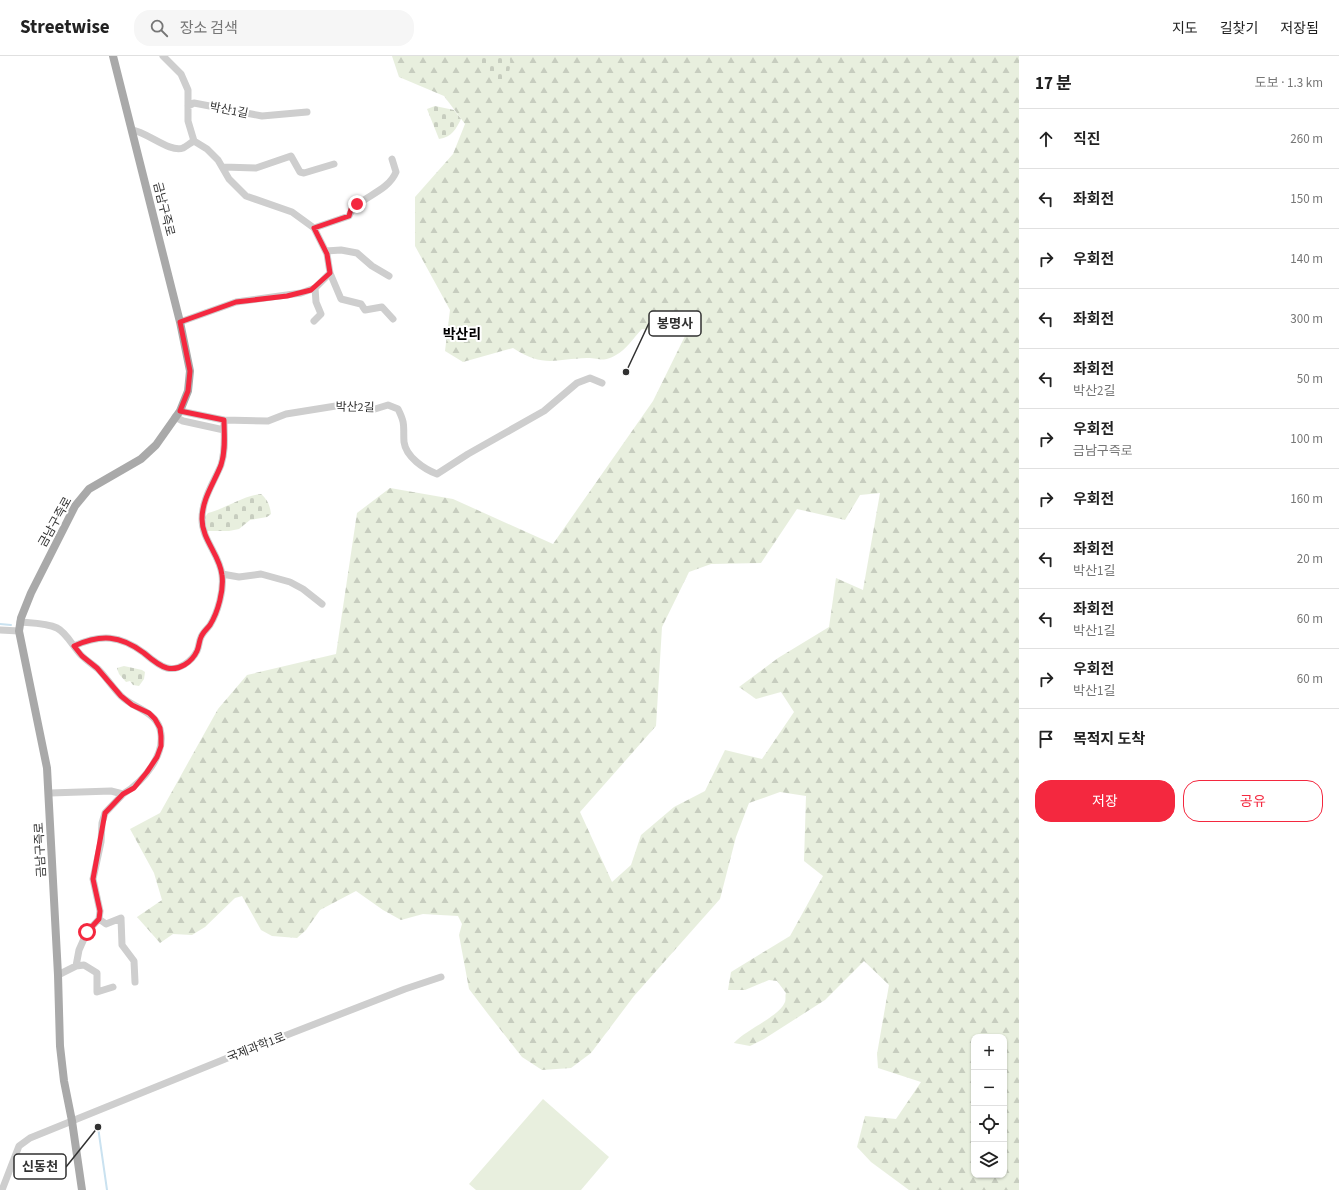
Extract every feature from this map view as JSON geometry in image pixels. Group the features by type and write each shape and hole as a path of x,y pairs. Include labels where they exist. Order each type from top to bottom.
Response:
{"main road":[{"name":"금남구즉로","path":"82,1190 72,1121 64,1081 60,1046 50,793 47,768 20,627 31,593 75,506 89,489 141,459 156,445 178,414 188,391 190,371 180,322 113,56"}],"street":[{"path":"163,56 182,74 188,90 188,121 194,141 207,150 223,168 229,178 246,196 292,212 314,228 326,251 330,273 341,299 361,304 365,310 382,307 393,319"},
{"name":"박산1길","path":"188,106 194,103 262,116 307,112"},
{"path":"132,130 145,133 176,149 182,148 194,141"},
{"path":"223,168 256,168 291,156 300,172 304,173 334,164"},
{"path":"314,228 349,216 351,209 357,204 373,196 386,185 396,172 392,159"},
{"path":"326,251 340,250 357,253 372,266 389,276"},
{"path":"180,322 236,302 287,296 315,288 330,273"},
{"path":"314,321 321,314 316,302 315,288"},
{"name":"박산2길","path":"178,414 224,420 268,421 286,414 342,405 375,409 388,405 398,409 405,422 404,443 408,453 427,470 437,474 468,454 544,411 577,383 590,378 602,383"},
{"path":"178,414 183,421 224,430"},
{"path":"74,646 93,638 117,640 136,647 158,664 167,668 174,668 185,664 196,652 201,636 210,625 216,612 222,574 217,560 208,543 202,518 207,494 224,455 224,420"},
{"path":"222,574 239,578 261,574 290,582 303,589 322,604"},
{"path":"0,630 20,627 58,628 82,656 97,668 121,696 132,705 149,713 155,719 160,728 161,746 157,757 134,788 123,794 105,813 102,823 101,842 93,879 100,911 99,919 87,932 79,950 76,966"},
{"path":"50,793 111,791 123,794"},
{"path":"99,919 106,924 121,918 122,945 134,961 136,982"},
{"path":"58,974 84,964 97,972 97,992 114,987"},
{"name":"국제과학1로","path":"2,1190 19,1146 30,1138 230,1057 405,990 441,978"}],"green space":[{"path":"392,56 1019,56 1019,1190 909,1190 871,1162 857,1147 865,1116 896,1119 921,1082 878,1068 877,1054 889,985 864,961 825,1000 764,1039 750,1046 734,1043 776,1013 785,1002 786,993 777,981 769,980 745,990 728,990 731,972 790,936 823,876 804,861 806,796 780,792 749,803 736,837 720,899 634,996 591,1053 571,1068 542,1070 522,1057 469,989 459,935 462,924 458,916 423,914 401,920 383,910 356,891 320,910 306,930 297,938 272,936 261,930 242,896 235,898 205,927 192,935 173,934 160,943 137,917 162,900 154,873 130,829 160,813 218,709 247,675 336,654 357,513 390,488 453,499 553,544 653,401 686,334 642,329 620,353 604,359 587,358 549,361 533,358 513,348 463,362 445,351 450,310 415,246 415,197 453,154 465,124 444,96 399,77","holes":["880,493 863,590 836,578 829,627 778,658 739,687 756,699 781,692 794,712 762,759 725,750 705,791 674,807 641,835 631,865 612,882 580,812 656,726 662,627 689,572 711,564 761,563 797,509 845,520 860,495"]},
{"path":"475,56 509,56 510,69 501,87"},
{"path":"435,106 454,110 461,119 450,134 439,139 427,109"},
{"path":"261,494 267,501 270,508 271,514 267,517 250,520 239,529 229,531 207,531 205,517 208,513 247,497"},
{"path":"124,666 145,672 144,679 139,686 133,685 130,681 126,682 119,674 117,668"},
{"path":"543,1099 609,1157 581,1190 476,1190 469,1184"}],"waterway":[{"path":"0,624 11,625"},
{"path":"98,1127 107,1190"}],"place":[{"name":"봉명사","path":"626,372"},
{"name":"신동천","path":"98,1127"}],"district":[{"name":"박산리","path":"462,334"}],"route":[{"path":"87,932 99,919 100,911 93,879 101,842 102,823 105,813 123,794 134,788 147,772 157,757 161,746 161,736 160,728 155,719 149,713 132,705 121,696 97,668 82,656 74,646 93,638 117,640 136,647 158,664 167,668 174,668 185,664 196,652 201,636 210,625 216,612 222,582 220,565 208,543 203,528 202,518 207,494 224,455 224,420 180,411 188,391 190,371 180,322 236,302 287,296 302,293 315,288 330,273 327,254 314,228 349,216 351,209 357,204"}]}
